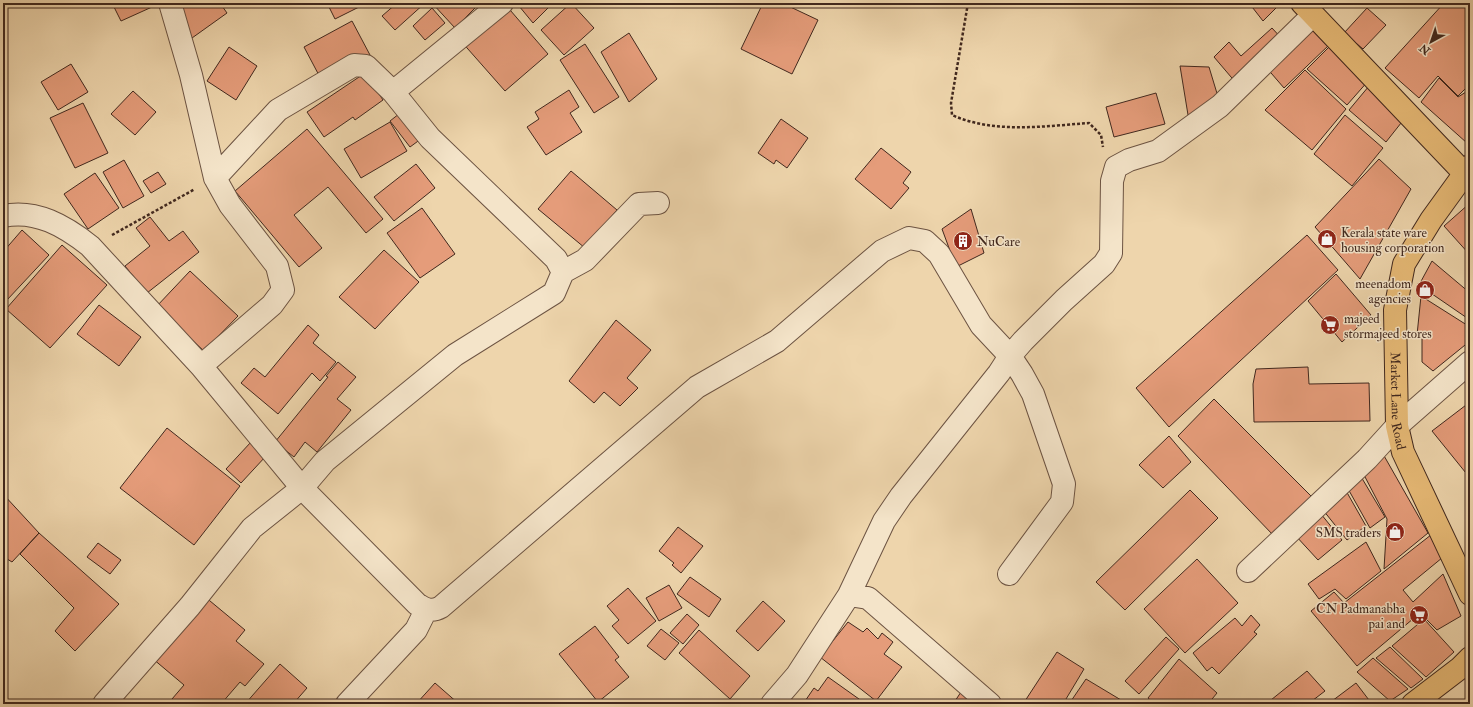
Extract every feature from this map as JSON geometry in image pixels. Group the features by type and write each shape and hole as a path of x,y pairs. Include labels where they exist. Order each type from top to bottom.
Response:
{"main road":[{"path":"1307,9 1467,170"},
{"name":"Market Lane Road","path":"1467,170 1432,220 1404,264 1395,310 1397,426 1403,452 1470,594"},
{"path":"1413,704 1460,668 1470,658"}],"street":[{"path":"170,3 191,75 215,178 230,205 277,266 283,290 272,305 201,366"},
{"path":"393,92 502,3"},
{"path":"772,704 797,675 849,595 884,521 901,496 999,373 1010,356 1064,300 1104,264 1111,253 1112,181 1116,167 1129,160 1158,151 1220,106 1307,9"},
{"path":"215,178 278,110 354,65 366,66 393,92 430,138 556,259 563,272"},
{"path":"104,704 190,606 252,528 302,488 325,461 455,355 554,293 563,272 585,260 639,204 658,203"},
{"path":"3,216 32,214 72,232 90,246 201,366 302,488 417,604 426,610 435,610 442,607 697,387 777,341 882,251 909,238 925,242 939,254 981,325 1010,356 1033,394 1064,484 1062,502 1009,574"},
{"path":"1248,570 1367,459 1397,426 1470,362"},
{"path":"849,595 868,598 990,704"},
{"path":"347,704 416,630 426,610"}],"path":[{"path":"968,3 951,102 952,115 981,124 1028,127 1088,123 1101,135 1104,152 1116,167"},
{"path":"90,246 138,222 215,178"}],"building":[{"path":"112,3 150,3 152,7 121,21"},
{"path":"165,3 220,3 227,13 192,38"},
{"path":"327,3 367,3 335,19"},
{"path":"397,3 425,3 395,30 382,16"},
{"path":"432,3 476,3 478,5 455,28"},
{"path":"504,3 548,54 505,91 460,40"},
{"path":"521,3 553,3 533,23 519,6"},
{"path":"571,3 594,28 564,55 541,30"},
{"path":"763,3 782,3 818,20 792,74 741,49"},
{"path":"1249,3 1279,3 1280,4 1263,21"},
{"path":"1444,3 1470,3 1470,84 1458,96 1438,76 1419,98 1385,68"},
{"path":"432,8 445,23 425,40 413,26"},
{"path":"1367,8 1386,25 1363,49 1344,33"},
{"path":"352,21 370,55 322,81 304,47"},
{"path":"1309,24 1329,45 1284,88 1265,66"},
{"path":"1272,28 1283,40 1237,84 1214,57 1229,42 1241,56"},
{"path":"629,33 657,79 629,102 601,52"},
{"path":"585,44 619,97 594,113 560,60"},
{"path":"1331,45 1369,80 1347,105 1307,69"},
{"path":"229,47 257,66 236,100 207,81"},
{"path":"71,64 88,92 58,110 41,82"},
{"path":"1180,66 1209,67 1219,100 1189,121"},
{"path":"1305,70 1346,109 1312,150 1265,110"},
{"path":"365,73 383,100 355,120 353,117 324,137 307,112"},
{"path":"1439,78 1458,97 1466,92 1470,96 1470,139 1467,143 1421,102"},
{"path":"1369,86 1405,118 1386,142 1349,110"},
{"path":"569,90 579,107 570,113 582,132 546,155 527,127 539,119 535,112"},
{"path":"133,91 156,112 135,135 111,114"},
{"path":"1156,93 1165,124 1114,137 1106,107"},
{"path":"83,103 108,153 75,168 50,118"},
{"path":"409,106 429,133 410,147 390,121"},
{"path":"1345,115 1383,148 1352,186 1314,154"},
{"path":"781,119 808,138 787,168 776,160 774,164 758,153"},
{"path":"390,122 407,151 361,178 344,149"},
{"path":"307,129 383,219 366,233 328,187 294,215 322,248 299,267 235,191"},
{"path":"881,148 911,172 903,183 909,188 891,209 855,179"},
{"path":"1379,159 1411,189 1360,279 1315,227"},
{"path":"124,160 144,196 123,208 103,172"},
{"path":"416,164 435,188 394,221 374,197"},
{"path":"571,171 617,210 585,248 538,209"},
{"path":"158,172 166,184 151,193 143,181"},
{"path":"95,173 119,208 88,229 64,194"},
{"path":"1470,203 1470,255 1444,226"},
{"path":"422,208 455,254 420,278 387,233"},
{"name":"NuCare","path":"971,209 984,253 956,267 942,229"},
{"path":"150,217 169,241 183,231 199,252 147,293 125,266 150,246 136,228"},
{"path":"22,230 49,255 7,300 3,296 3,252"},
{"path":"1307,235 1338,270 1169,427 1136,388"},
{"path":"62,245 107,285 50,348 6,309"},
{"path":"384,250 419,282 375,329 339,297"},
{"path":"1432,261 1470,293 1470,320 1419,285"},
{"path":"190,271 238,316 204,351 156,307"},
{"path":"1336,274 1371,315 1342,342 1308,301"},
{"path":"1421,296 1470,327 1470,341 1433,371 1422,362 1422,339 1417,335"},
{"path":"99,305 141,337 119,366 77,334"},
{"path":"616,320 651,350 627,378 638,388 620,406 604,392 594,403 569,381"},
{"path":"308,325 319,335 313,343 336,362 320,381 312,373 278,414 241,383 254,368 265,377"},
{"path":"338,362 356,377 337,399 351,410 317,452 305,442 294,457 275,442 328,377 326,376"},
{"path":"1308,367 1309,384 1369,383 1370,421 1254,422 1253,384 1256,369"},
{"path":"1214,399 1312,497 1274,536 1178,436"},
{"path":"1470,402 1470,478 1432,431"},
{"path":"167,428 240,486 194,545 120,488"},
{"path":"1169,436 1191,462 1163,488 1139,465"},
{"path":"251,442 266,456 241,483 226,469"},
{"path":"1383,454 1428,533 1384,569 1387,519 1364,475"},
{"path":"1360,475 1385,517 1370,528 1347,487"},
{"path":"1345,489 1366,526 1347,540 1323,510"},
{"path":"1190,490 1218,518 1125,610 1096,582"},
{"path":"3,494 39,533 12,562 4,557 3,558"},
{"path":"1321,514 1342,540 1318,560 1295,535"},
{"path":"678,527 703,546 681,573 672,565 674,563 659,551"},
{"path":"1436,531 1448,553 1403,590 1413,602 1443,574 1461,616 1437,630 1420,613 1357,666 1311,611 1334,592 1344,603"},
{"path":"39,533 119,604 75,651 55,631 74,608 20,554"},
{"path":"1366,542 1381,571 1346,599 1335,589 1319,599 1308,584"},
{"path":"98,543 121,560 110,574 87,557"},
{"path":"1197,559 1238,603 1185,653 1144,609"},
{"path":"690,577 721,599 709,617 677,594"},
{"path":"669,585 682,608 659,621 646,598"},
{"path":"628,588 656,621 628,644 612,626 619,620 607,606"},
{"path":"198,591 245,630 236,641 264,664 245,686 240,682 221,704 178,704 172,699 184,685 146,653"},
{"path":"763,601 785,621 758,651 736,631"},
{"path":"687,614 699,625 683,644 670,633"},
{"path":"1251,615 1260,625 1254,632 1257,634 1219,674 1212,667 1207,671 1193,653 1235,618 1242,626"},
{"path":"1424,619 1454,652 1426,677 1392,646"},
{"path":"848,622 863,632 867,628 878,639 882,633 893,642 884,654 902,667 876,701 820,657"},
{"path":"595,626 619,657 615,660 629,677 598,702 559,654"},
{"path":"661,629 679,643 665,660 647,646"},
{"path":"699,630 750,676 730,699 679,653"},
{"path":"1166,637 1179,649 1139,694 1125,681"},
{"path":"1390,647 1423,679 1411,688 1376,658"},
{"path":"1057,652 1084,669 1063,704 1023,704"},
{"path":"1373,658 1408,689 1390,701 1357,672"},
{"path":"1179,659 1217,693 1208,704 1155,704 1148,698"},
{"path":"280,664 307,688 293,704 245,704"},
{"path":"1307,671 1325,691 1308,704 1266,704"},
{"path":"828,677 866,704 803,704 814,688 818,691"},
{"path":"1086,679 1126,703 1069,704"},
{"path":"435,683 459,704 416,704"},
{"path":"1356,683 1372,704 1328,704"},
{"path":"961,692 973,704 953,704"}],"place":[{"name":"Kerala state ware housing corporation","path":"1327,239"},
{"name":"NuCare","path":"963,241"},
{"name":"meenadom agencies","path":"1425,290"},
{"name":"majeed stormajeed stores","path":"1330,325"},
{"name":"SMS traders","path":"1395,532"},
{"name":"CN Padmanabha pai and","path":"1419,615"}]}
